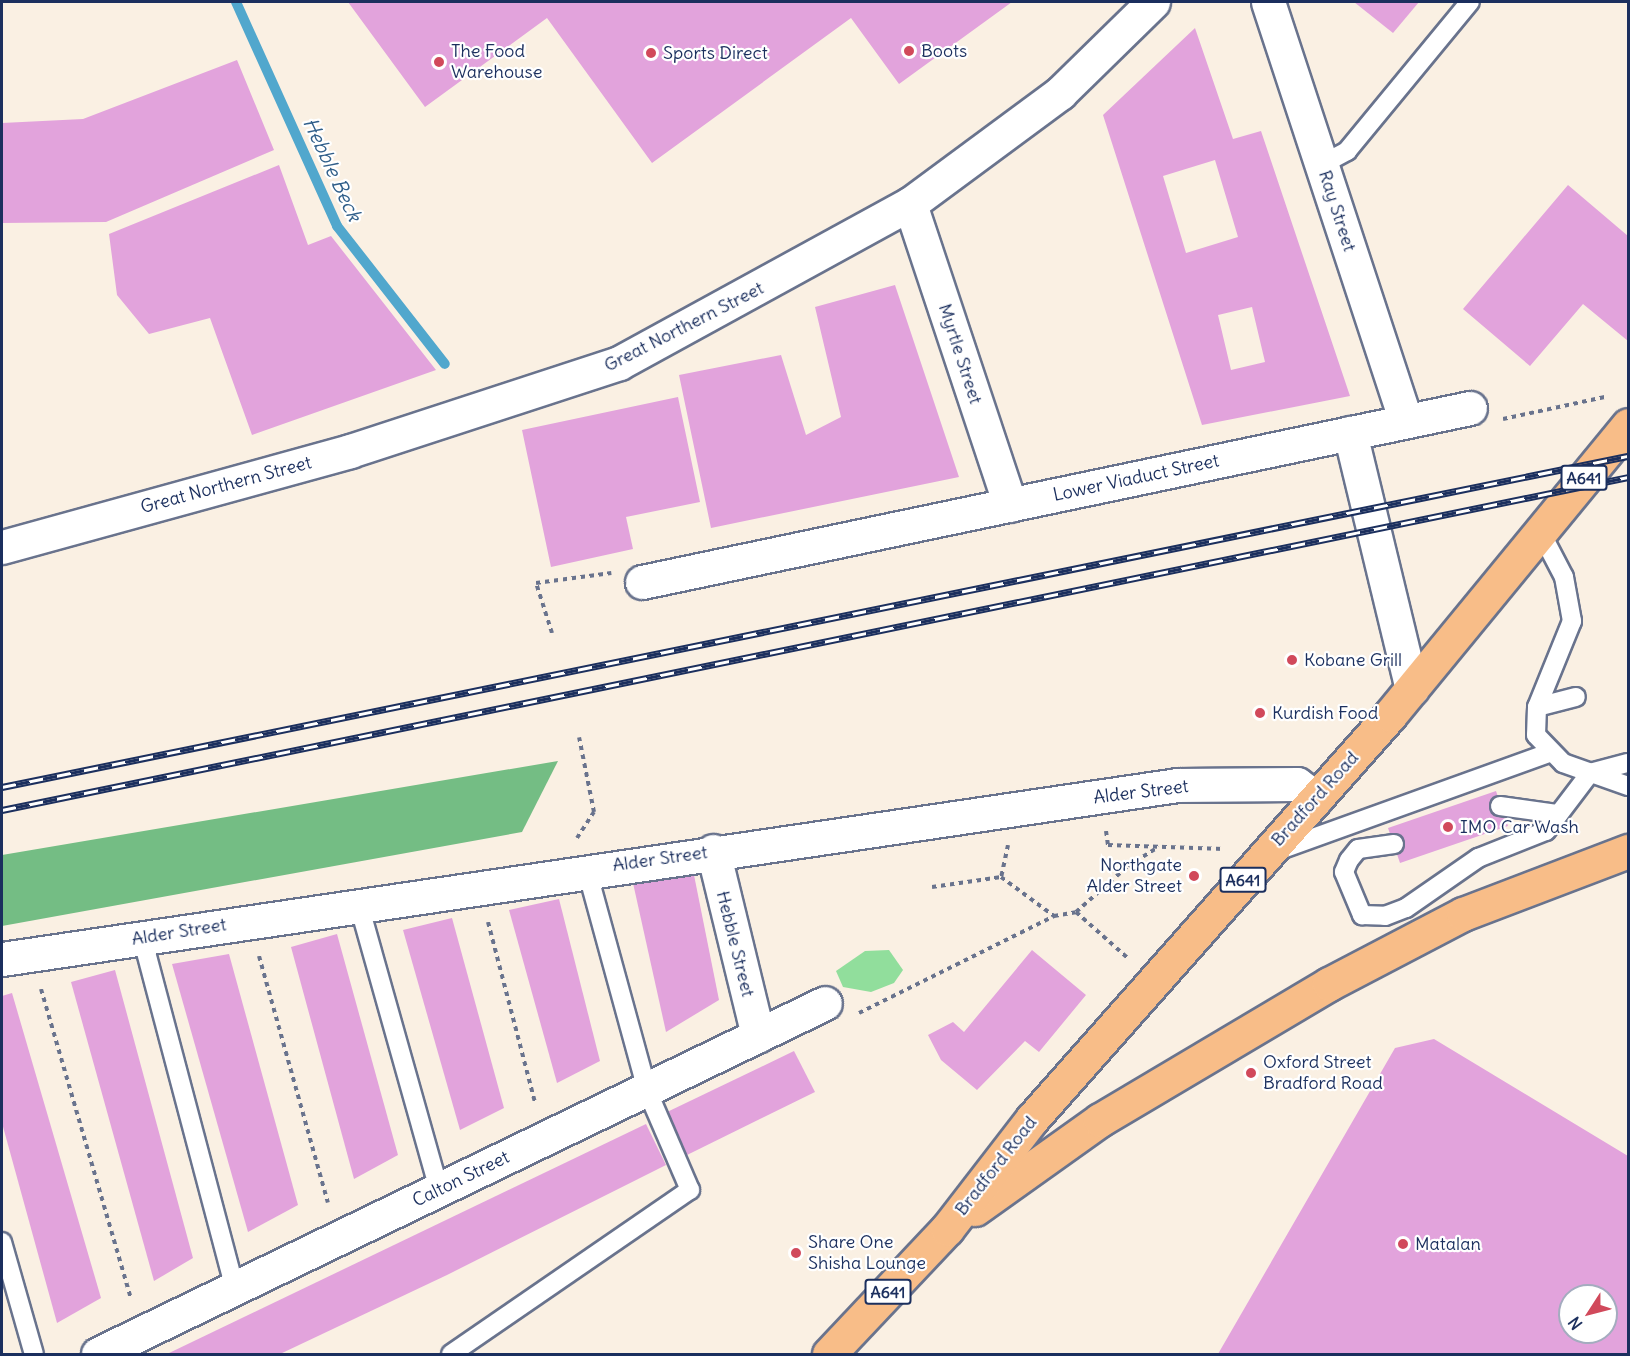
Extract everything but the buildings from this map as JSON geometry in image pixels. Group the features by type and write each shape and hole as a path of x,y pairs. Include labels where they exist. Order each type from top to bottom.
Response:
{"main road":[{"name":"A641","path":"1540,531 1629,425"},
{"name":"Bradford Road","path":"829,1354 947,1229 1032,1119 1412,689 1540,531"},
{"name":"Bradford Road","path":"947,1229 1100,1120 1329,984 1463,914 1629,851"}],"street":[{"name":"Great Northern Street","path":"2,547 350,451 619,363 910,204 1059,93 1153,2"},
{"name":"Ray Street","path":"1268,2 1406,421"},
{"name":"Myrtle Street","path":"910,204 1010,505"},
{"name":"Lower Viaduct Street","path":"642,582 1470,408"},
{"path":"1350,433 1412,689"},
{"name":"Alder Street","path":"16,957 713,851 1177,785 1297,784 1316,798"},
{"name":"Hebble Street","path":"713,851 758,1036"},
{"name":"Calton Street","path":"98,1354 825,1004"}],"lane":[{"path":"1322,165 1347,151 1470,2"},
{"path":"1540,531 1564,577 1572,621 1537,707 1536,735 1550,753 1590,773 1629,786"},
{"path":"1537,707 1576,697"},
{"path":"1266,854 1550,753"},
{"path":"1394,844 1358,849 1349,860 1344,872 1362,915 1385,916 1406,908 1478,858 1546,831 1590,773 1629,764"},
{"path":"1500,806 1558,814"},
{"path":"451,1354 690,1190 646,1090 587,870"},
{"path":"359,905 439,1190"},
{"path":"142,938 235,1288"},
{"path":"2,1242 34,1354"}],"path":[{"path":"1470,408 1497,420 1617,395"},
{"path":"552,633 536,583 602,571 642,582"},
{"path":"551,876 594,812 579,737"},
{"path":"1100,796 1108,845 1266,854"},
{"path":"1001,877 1015,808"},
{"path":"825,1004 837,1024 1054,916 1076,912 1128,866 1158,847"},
{"path":"932,887 1001,877 1054,916"},
{"path":"479,887 544,1139"},
{"path":"1076,912 1108,945 1156,979"},
{"path":"249,921 338,1239"},
{"path":"16,957 141,1334"}],"green space":[{"path":"558,761 522,832 2,926 2,855"},
{"path":"889,950 903,970 894,983 871,992 843,987 836,971 865,951"}],"waterway":[{"name":"Hebble Beck","path":"236,2 337,226 445,364"}],"railway":[{"path":"2,787 1628,456"},
{"path":"2,810 1628,477"}],"place":[{"name":"Boots","path":"909,51"},
{"name":"Sports Direct","path":"651,53"},
{"name":"The Food Warehouse","path":"439,62"},
{"name":"Kobane Grill","path":"1292,660"},
{"name":"Kurdish Food","path":"1260,713"},
{"name":"IMO Car Wash","path":"1448,827"},
{"name":"Northgate Alder Street","path":"1194,876"},
{"name":"Oxford Street Bradford Road","path":"1251,1073"},
{"name":"Matalan","path":"1403,1244"},
{"name":"Share One Shisha Lounge","path":"796,1253"}]}
